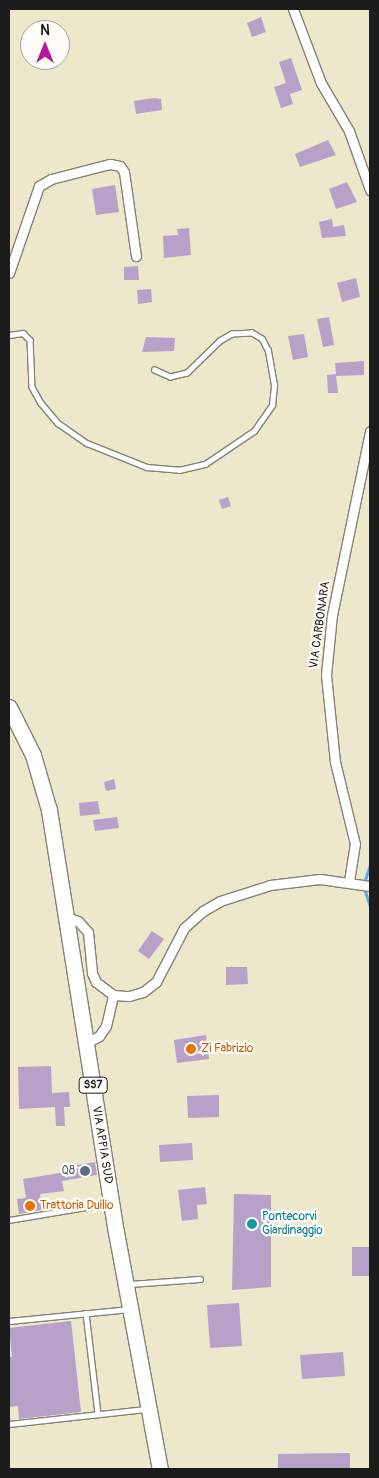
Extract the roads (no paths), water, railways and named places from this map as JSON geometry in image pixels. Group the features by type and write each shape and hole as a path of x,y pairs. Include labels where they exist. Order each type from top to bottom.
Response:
{"main road":[{"name":"VIA APPIA SUD","path":"9,707 28,744 42,786 67,917 111,1203 160,1469"}],"street":[{"path":"292,9 321,83 352,136 370,190"},
{"path":"9,274 39,186 51,179 110,164 118,164 124,172 136,256"},
{"name":"VIA CARBONARA","path":"351,881 354,840 335,762 326,675 332,615 370,431"},
{"path":"67,917 87,928 91,939 93,976 100,987 113,994 134,995 153,984 184,928 216,903 278,884 323,878 351,881 370,886"},
{"path":"86,1043 104,1030 113,994"}],"lane":[{"path":"9,335 23,334 30,340 32,387 41,403 58,423 87,443 147,467 179,470 205,464 254,431 272,405 274,385 268,351 256,334 243,332 224,338 187,373 170,377 154,370"},
{"path":"9,1220 111,1203"},
{"path":"126,1285 200,1279"},
{"path":"9,1321 130,1308"},
{"path":"86,1313 98,1414"},
{"path":"9,1424 149,1408"}],"waterway":[{"path":"370,865 363,885 370,907"}],"place":[{"name":"Zi Fabrizio","path":"191,1049"},
{"name":"Q8","path":"85,1171"},
{"name":"Trattoria Duilio","path":"30,1206"},
{"name":"Pontecorvi Giardinaggio","path":"252,1224"}]}
